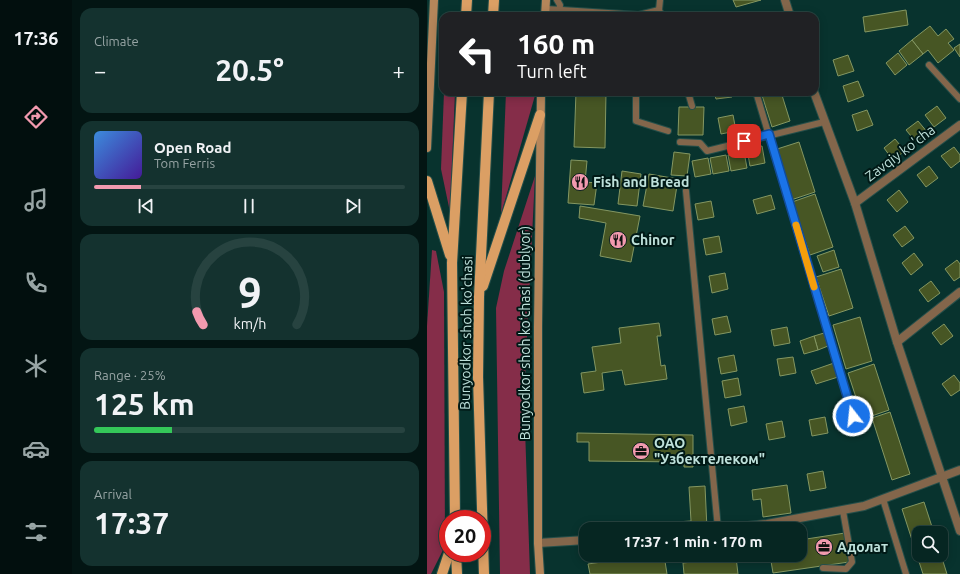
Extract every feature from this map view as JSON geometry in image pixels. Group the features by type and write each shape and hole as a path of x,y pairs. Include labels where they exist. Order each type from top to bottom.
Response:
{"main road":[{"path":"466,12 467,0"},
{"path":"493,12 494,0"},
{"name":"Bunyodkor shoh ko'chasi","path":"455,510 452,263 462,96"},
{"name":"Bunyodkor shoh ko'chasi","path":"484,574 478,377 479,297 489,96"},
{"path":"479,297 540,115"},
{"path":"427,181 452,263"},
{"path":"441,574 446,562"},
{"path":"456,562 457,574"}],"street":[{"path":"427,148 434,0"},
{"path":"546,0 546,12"},
{"path":"785,0 789,12"},
{"name":"Bunyodkor shoh koʻchasi (dublyor)","path":"540,574 538,544 541,96"},
{"path":"816,96 824,122 855,203 897,342 960,531"},
{"name":"Zavqiy ko'cha","path":"855,203 960,125"},
{"path":"897,342 960,292"},
{"path":"779,522 843,511 883,499 960,470"},
{"path":"538,544 579,541"}],"lane":[{"path":"557,0 559,12"},
{"path":"660,0 661,12"},
{"path":"929,65 960,99"},
{"path":"637,96 636,121 668,131"},
{"path":"689,96 692,106"},
{"path":"757,96 857,431"},
{"path":"680,142 700,143 707,151 769,134 824,122"},
{"path":"686,192 717,522"},
{"path":"883,499 906,574"},
{"path":"823,568 846,569 852,562 843,511"}],"shaded area":[{"path":"444,96 455,96 450,212 441,169"},
{"path":"506,96 535,96 501,214"},
{"path":"535,176 524,399 530,574 500,574 496,308 504,271"},
{"path":"432,250 436,251 444,292 445,510 439,510 439,558 431,574 427,574 427,326"}],"building":[{"path":"733,0 761,0 736,7"},
{"path":"906,10 908,25 865,32 863,17"},
{"path":"930,26 938,36 946,29 954,39 948,43 954,50 938,63 928,50 923,54 912,40"},
{"path":"912,40 923,54 909,65 899,51"},
{"path":"960,44 960,57 954,48"},
{"path":"898,53 907,65 895,75 886,63"},
{"path":"848,55 854,71 838,76 833,60"},
{"path":"858,81 864,96 848,102 843,86"},
{"path":"576,96 606,96 605,148 574,147"},
{"path":"715,96 732,97 716,99"},
{"path":"762,96 782,96 790,121 772,127"},
{"path":"937,106 946,118 934,127 925,115"},
{"path":"679,107 704,107 703,135 678,135"},
{"path":"867,110 873,125 857,131 852,115"},
{"path":"733,115 736,131 721,134 718,118"},
{"path":"918,121 928,133 916,142 906,130"},
{"path":"895,139 905,151 893,160 884,148"},
{"path":"799,142 815,192 791,200 774,150"},
{"path":"762,146 765,163 750,166 747,149"},
{"path":"954,147 960,155 960,161 951,168 941,156"},
{"path":"674,152 690,154 687,176 671,175"},
{"path":"744,152 747,168 731,171 728,155"},
{"path":"726,155 729,171 713,174 710,158"},
{"path":"708,158 711,174 695,177 692,161"},
{"name":"Fish and Bread","path":"571,160 587,161 585,182 597,183 594,205 568,203"},
{"path":"929,166 938,178 926,187 917,175"},
{"path":"622,171 641,174 637,206 618,204"},
{"path":"649,174 678,179 673,211 643,206"},
{"path":"899,190 908,202 897,212 887,200"},
{"path":"815,194 833,247 810,255 792,202"},
{"path":"771,195 775,209 757,214 753,200"},
{"path":"711,201 714,217 698,220 695,204"},
{"path":"580,206 640,216 631,262 600,256 606,223 579,218"},
{"path":"905,226 914,238 902,247 893,235"},
{"path":"719,236 722,252 706,255 703,239"},
{"path":"834,250 839,267 823,272 817,256"},
{"path":"914,253 923,265 911,275 902,263"},
{"path":"957,260 960,264 960,277 954,281 945,269"},
{"path":"841,269 853,308 829,316 816,277"},
{"path":"725,273 728,289 712,293 709,276"},
{"path":"931,281 940,293 928,302 919,290"},
{"path":"727,316 731,332 715,335 712,319"},
{"path":"860,317 872,361 846,369 833,325"},
{"path":"659,323 661,336 657,336 661,366 665,365 667,379 625,385 622,370 602,373 604,390 584,393 581,373 596,371 592,347 621,343 619,328"},
{"path":"944,324 953,336 941,345 932,333"},
{"path":"787,327 790,343 774,346 771,330"},
{"path":"824,333 828,346 818,350 814,336"},
{"path":"814,336 818,350 804,354 800,341"},
{"path":"734,355 737,371 721,374 718,358"},
{"path":"793,357 796,373 780,376 777,359"},
{"path":"834,363 838,377 816,384 811,371"},
{"path":"874,364 889,410 863,419 848,373"},
{"path":"954,375 960,383 960,390 951,396 942,384"},
{"path":"738,378 741,395 725,398 722,381"},
{"path":"744,406 747,422 731,426 728,409"},
{"path":"890,412 910,474 892,480 872,418"},
{"path":"825,417 828,433 812,436 809,420"},
{"path":"782,421 785,437 769,440 766,424"},
{"name":"ОАО \"Узбектелеком\"","path":"577,433 693,435 693,467 684,467 684,462 589,461 589,442 577,442"},
{"path":"823,471 826,488 810,491 807,474"},
{"path":"787,485 791,513 763,517 761,499 753,500 752,490"},
{"path":"705,486 707,522 676,522 691,521 689,487"},
{"path":"924,502 932,526 912,526 912,540 902,509"},
{"name":"Адолат","path":"845,533 849,562 773,573 771,562 807,562 807,539"},
{"path":"602,562 665,562 667,574 590,574 588,564"},
{"path":"737,562 738,574 684,574 683,563"},
{"path":"919,562 943,562 947,574 923,574"}],"slow traffic":[{"path":"796,225 814,287"}],"place":[{"name":"Fish and Bread","path":"580,182"},
{"name":"Chinor","path":"618,240"},
{"name":"ОАО \"Узбектелеком\"","path":"641,451"},
{"name":"Адолат","path":"824,547"}],"route":[{"path":"744,141 769,134 853,416"}]}
